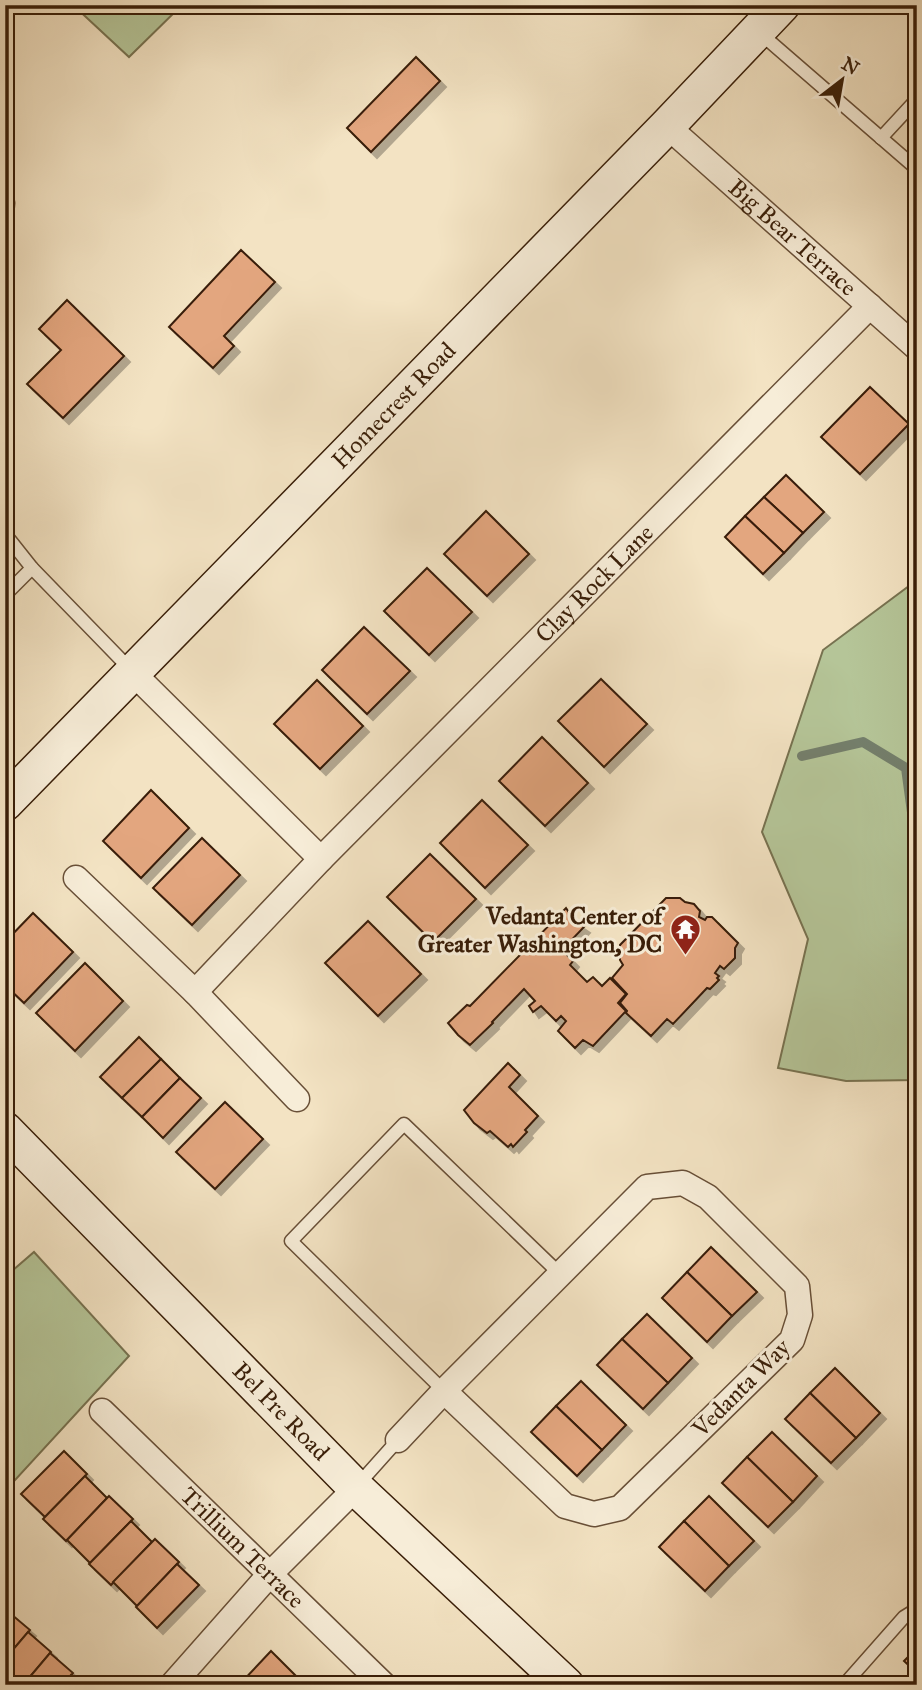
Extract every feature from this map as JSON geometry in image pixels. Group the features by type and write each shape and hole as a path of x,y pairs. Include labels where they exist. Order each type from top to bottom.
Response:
{"street":[{"name":"Homecrest Road","path":"5,803 782,5"},
{"name":"Big Bear Terrace","path":"667,126 917,348"},
{"name":"Clay Rock Lane","path":"195,992 321,859 870,306"},
{"path":"132,672 321,859"},
{"path":"76,878 195,992 298,1099"},
{"name":"Bel Pre Road","path":"5,1130 356,1488 566,1685"},
{"name":"Vedanta Way","path":"398,1440 444,1391 647,1187 682,1183 708,1197 797,1286 800,1315 792,1340 620,1508 594,1514 565,1506 444,1391"},
{"name":"Trillium Terrace","path":"102,1411 384,1685"},
{"path":"172,1685 270,1574 356,1488"}],"lane":[{"path":"757,31 917,169"},
{"path":"881,138 917,100"},
{"path":"5,202 8,203 5,235"},
{"path":"5,534 32,568 132,672"},
{"path":"5,595 32,568"},
{"path":"444,1391 291,1241 395,1133 404,1124 560,1274"},
{"path":"356,1488 398,1440"},
{"path":"844,1685 904,1617 917,1609"}],"green space":[{"path":"73,5 182,5 129,57"},
{"path":"917,580 917,1080 846,1081 778,1068 808,939 762,832 823,650"},
{"path":"34,1252 129,1356 5,1491 5,1277"}],"building":[{"path":"416,57 440,81 371,152 347,128"},
{"path":"241,250 275,282 224,336 234,346 213,368 169,327"},
{"path":"67,300 124,356 63,418 27,384 61,350 39,329"},
{"path":"870,387 909,424 860,474 821,437"},
{"path":"786,475 824,512 803,533 764,497"},
{"path":"764,497 803,533 784,553 745,516"},
{"path":"486,511 529,554 487,596 444,554"},
{"path":"745,516 784,553 763,574 725,537"},
{"path":"427,568 472,612 429,655 384,611"},
{"path":"364,627 410,671 367,714 322,670"},
{"path":"601,679 647,724 604,767 558,721"},
{"path":"317,680 363,726 320,769 274,724"},
{"path":"542,737 588,783 545,826 499,781"},
{"path":"151,790 189,828 141,878 103,841"},
{"path":"482,800 528,845 485,888 440,843"},
{"path":"202,838 240,875 192,925 153,888"},
{"path":"430,854 476,899 433,942 387,897"},
{"path":"666,898 680,898 694,904 700,911 699,917 705,920 712,917 738,943 735,958 724,969 720,966 715,973 719,980 710,989 707,988 673,1024 667,1019 651,1036 626,1013 620,1003 627,994 612,978 623,965 620,960 620,945"},
{"path":"566,908 574,920 584,927 562,950 573,961 570,965 587,982 593,977 602,986 610,978 626,994 618,1003 626,1011 593,1046 583,1040 575,1048 558,1031 566,1021 561,1016 556,1021 541,1006 533,1012 529,1006 535,1001 524,989 470,1045 448,1023 467,1005 470,1006"},
{"path":"33,913 73,952 24,1003 5,985 5,942"},
{"path":"368,921 421,974 378,1016 325,963"},
{"path":"85,963 123,1001 75,1051 36,1013"},
{"path":"139,1037 161,1059 122,1098 100,1077"},
{"path":"161,1059 180,1078 142,1117 122,1098"},
{"path":"508,1063 520,1075 509,1087 538,1116 513,1147 511,1144 508,1147 490,1131 487,1133 474,1123 464,1110"},
{"path":"180,1078 201,1098 163,1138 142,1117"},
{"path":"225,1102 263,1139 215,1189 176,1152"},
{"path":"711,1247 757,1292 732,1316 687,1272"},
{"path":"687,1272 732,1316 707,1342 662,1298"},
{"path":"647,1314 692,1358 668,1383 622,1339"},
{"path":"622,1339 668,1383 643,1409 597,1365"},
{"path":"835,1368 880,1413 856,1438 810,1393"},
{"path":"581,1381 626,1425 602,1450 556,1406"},
{"path":"810,1393 856,1438 831,1463 785,1419"},
{"path":"556,1406 602,1450 577,1476 531,1432"},
{"path":"772,1432 817,1476 793,1502 747,1457"},
{"path":"64,1451 87,1474 45,1517 21,1494"},
{"path":"747,1457 793,1502 768,1527 722,1483"},
{"path":"85,1476 107,1498 66,1541 43,1519"},
{"path":"109,1496 133,1519 90,1563 67,1540"},
{"path":"709,1496 754,1541 729,1566 684,1521"},
{"path":"131,1521 152,1542 111,1585 89,1564"},
{"path":"684,1521 729,1566 705,1591 659,1547"},
{"path":"155,1539 179,1562 137,1606 113,1582"},
{"path":"177,1564 199,1585 157,1628 136,1607"},
{"path":"5,1609 30,1630 5,1659"},
{"path":"28,1632 51,1652 23,1685 5,1685 5,1659"},
{"path":"917,1648 917,1673 904,1661"},
{"path":"271,1651 295,1675 285,1685 239,1685"},
{"path":"50,1653 73,1673 63,1685 23,1685"},
{"path":"71,1675 83,1685 63,1685"},
{"path":"293,1677 301,1685 285,1685"}],"waterway":[{"path":"802,756 863,742 906,768 914,827 917,831"}],"place":[{"name":"Vedanta Center of Greater Washington, DC","path":"685,957"}]}
